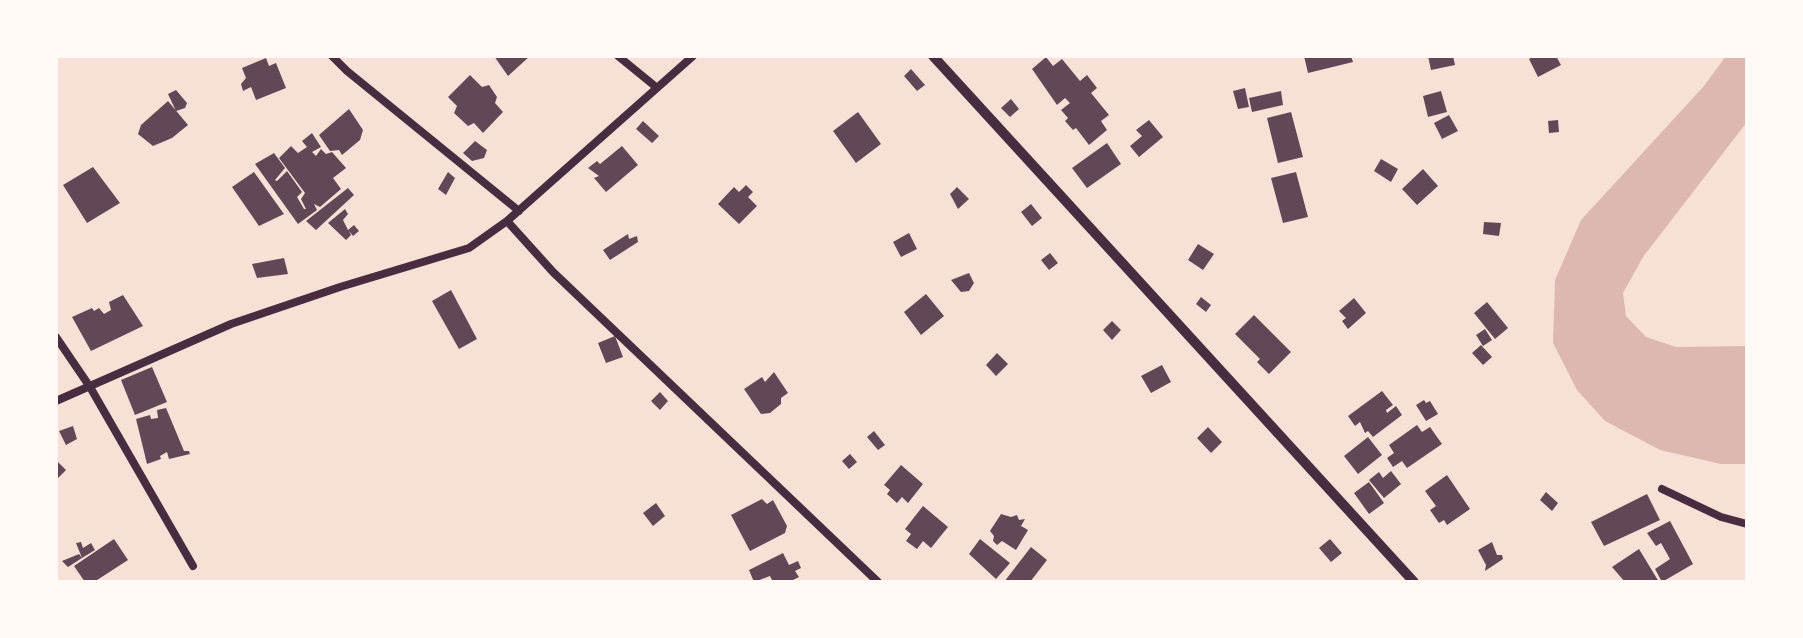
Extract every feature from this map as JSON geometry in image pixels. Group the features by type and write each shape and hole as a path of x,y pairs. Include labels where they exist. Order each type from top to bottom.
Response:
{"street":[{"path":"332,56 519,211"},
{"path":"618,56 656,87"},
{"path":"56,401 231,324 469,248 519,211 693,56"},
{"path":"933,56 1414,582"},
{"path":"507,221 553,272 878,582"},
{"path":"56,337 90,387 193,566"},
{"path":"1662,489 1721,517 1747,524"}],"shaded area":[{"path":"1726,56 1747,56 1747,122 1643,257 1623,293 1626,316 1646,337 1676,347 1747,346 1747,464 1721,464 1660,450 1605,421 1577,390 1553,343 1555,280 1581,220 1704,86"}],"building":[{"path":"494,56 530,56 508,76"},
{"path":"1304,56 1351,56 1353,62 1308,73"},
{"path":"1428,56 1453,56 1455,65 1431,70"},
{"path":"1534,56 1556,56 1561,65 1538,77 1529,59"},
{"path":"1046,57 1053,66 1062,59 1080,81 1087,75 1097,88 1091,93 1109,115 1101,121 1107,130 1089,145 1076,128 1073,130 1065,121 1068,118 1061,110 1070,103 1065,98 1057,105 1032,69"},
{"path":"266,58 269,66 276,63 286,88 256,100 251,87 243,91 241,84 246,78 242,68"},
{"path":"911,69 925,85 917,91 904,76"},
{"path":"470,75 482,87 489,85 497,97 495,103 503,112 483,133 474,123 468,126 454,113 457,106 448,97"},
{"path":"1245,88 1249,107 1238,109 1233,91"},
{"path":"176,90 187,103 185,108 176,111 168,94"},
{"path":"1281,91 1283,105 1252,112 1249,98"},
{"path":"1441,91 1447,112 1428,117 1423,96"},
{"path":"1011,99 1019,109 1010,117 1001,108"},
{"path":"168,101 188,125 172,138 153,146 138,134 141,125"},
{"path":"349,109 363,130 360,140 342,155 339,150 330,151 319,135"},
{"path":"858,112 881,144 856,163 833,131"},
{"path":"1291,112 1303,157 1278,163 1267,118"},
{"path":"1449,115 1458,131 1442,139 1434,123"},
{"path":"1149,120 1163,137 1139,157 1130,146 1142,136 1136,130"},
{"path":"1558,120 1559,132 1549,133 1548,121"},
{"path":"643,121 659,136 652,143 636,129"},
{"path":"312,133 321,147 312,152 316,156 321,149 326,154 332,152 346,168 333,178 341,189 320,207 314,204 317,210 298,224 255,164 274,153 285,168 275,180 287,171 302,192 297,197 306,209 301,199 305,193 279,158 291,146 298,153 307,147 302,141"},
{"path":"475,141 487,150 484,158 472,161 463,153"},
{"path":"1107,143 1121,164 1087,188 1072,168"},
{"path":"622,146 638,165 606,192 594,178 599,176 588,168 597,161 600,164"},
{"path":"1381,159 1398,169 1391,182 1374,171"},
{"path":"93,167 120,203 87,223 63,185"},
{"path":"1423,169 1438,186 1417,205 1402,189"},
{"path":"254,172 284,214 259,226 232,187"},
{"path":"448,172 455,178 446,195 438,189"},
{"path":"1296,172 1308,217 1283,223 1271,178"},
{"path":"746,185 753,192 748,197 757,206 739,224 718,204 734,187 739,192"},
{"path":"957,187 969,199 958,209 950,194"},
{"path":"348,188 354,195 316,230 306,221"},
{"path":"1031,204 1042,218 1032,226 1021,212"},
{"path":"345,209 348,214 343,220 348,230 354,225 359,231 353,236 349,231 351,235 346,240 328,223"},
{"path":"1484,222 1501,223 1499,236 1483,234"},
{"path":"909,233 917,249 901,257 893,242"},
{"path":"628,234 629,239 637,236 638,242 610,260 603,250"},
{"path":"1198,244 1214,254 1203,270 1188,260"},
{"path":"1050,253 1058,263 1049,270 1041,260"},
{"path":"284,258 288,274 257,278 252,264"},
{"path":"969,273 974,283 969,291 961,292 951,280"},
{"path":"451,290 477,339 459,349 432,301"},
{"path":"926,294 944,316 921,335 904,312"},
{"path":"123,295 143,326 91,351 72,317 92,308 94,311 99,308 104,314 111,310 109,302"},
{"path":"1201,297 1211,305 1206,312 1196,304"},
{"path":"1354,298 1366,313 1348,329 1342,321 1346,318 1339,311"},
{"path":"1487,302 1508,328 1495,339 1474,313"},
{"path":"1254,315 1291,352 1269,374 1257,362 1260,359 1235,334"},
{"path":"1112,321 1121,330 1112,340 1103,330"},
{"path":"1485,329 1492,340 1483,346 1476,335"},
{"path":"615,336 623,357 606,363 598,343"},
{"path":"1481,345 1492,357 1483,365 1472,353"},
{"path":"997,353 1008,364 996,376 986,365"},
{"path":"1162,365 1171,382 1151,393 1141,376"},
{"path":"152,367 167,402 135,415 121,380"},
{"path":"774,372 788,393 770,413 761,414 744,389 762,377 765,382"},
{"path":"1382,391 1393,405 1386,410 1387,413 1396,406 1402,415 1373,437 1368,431 1365,433 1360,422 1355,426 1348,416"},
{"path":"660,392 668,401 660,410 651,401"},
{"path":"1424,400 1426,403 1430,401 1438,414 1426,421 1416,405"},
{"path":"166,408 184,451 190,454 169,459 167,452 160,456 161,459 147,464 136,419 150,415 151,419 158,418 157,410"},
{"path":"1417,425 1422,432 1430,427 1442,444 1407,468 1402,461 1393,467 1387,458 1394,453 1389,445"},
{"path":"73,426 77,439 66,445 59,431"},
{"path":"1208,427 1222,442 1211,453 1197,438"},
{"path":"874,431 885,445 878,450 867,437"},
{"path":"1368,437 1382,455 1358,474 1344,456"},
{"path":"850,454 857,462 849,469 842,461"},
{"path":"56,460 66,470 56,480"},
{"path":"901,465 923,484 908,503 902,497 897,503 887,494 890,490 884,485"},
{"path":"1391,471 1401,484 1384,498 1369,480 1379,472 1383,478"},
{"path":"1447,475 1470,509 1447,525 1444,520 1439,523 1430,510 1436,506 1425,491"},
{"path":"1369,482 1384,503 1369,514 1354,493"},
{"path":"1546,492 1558,503 1552,511 1540,500"},
{"path":"1647,494 1660,520 1604,546 1591,522"},
{"path":"762,499 767,504 773,500 787,526 785,533 750,551 731,515"},
{"path":"656,503 665,516 653,526 643,513"},
{"path":"923,506 948,527 931,548 923,541 917,549 906,541 911,534 905,529"},
{"path":"1001,514 1025,519 1021,526 1028,530 1016,550 1002,541 997,545 993,541 990,531"},
{"path":"1670,521 1693,564 1662,582 1655,569 1670,559 1661,543 1656,546 1647,533"},
{"path":"114,539 128,560 94,582 85,582 74,566"},
{"path":"980,539 1010,563 996,579 969,554"},
{"path":"1330,539 1342,553 1331,562 1319,548"},
{"path":"81,542 83,548 91,543 95,550 82,558 76,543"},
{"path":"1492,542 1497,555 1502,555 1503,559 1485,571 1486,565 1478,550"},
{"path":"1031,547 1047,560 1030,582 1004,582"},
{"path":"1639,549 1659,582 1625,582 1612,567"},
{"path":"783,553 789,565 798,561 801,568 795,571 799,577 789,582 773,582 770,576 754,582 749,570"},
{"path":"79,554 82,558 68,567 62,561"}]}
